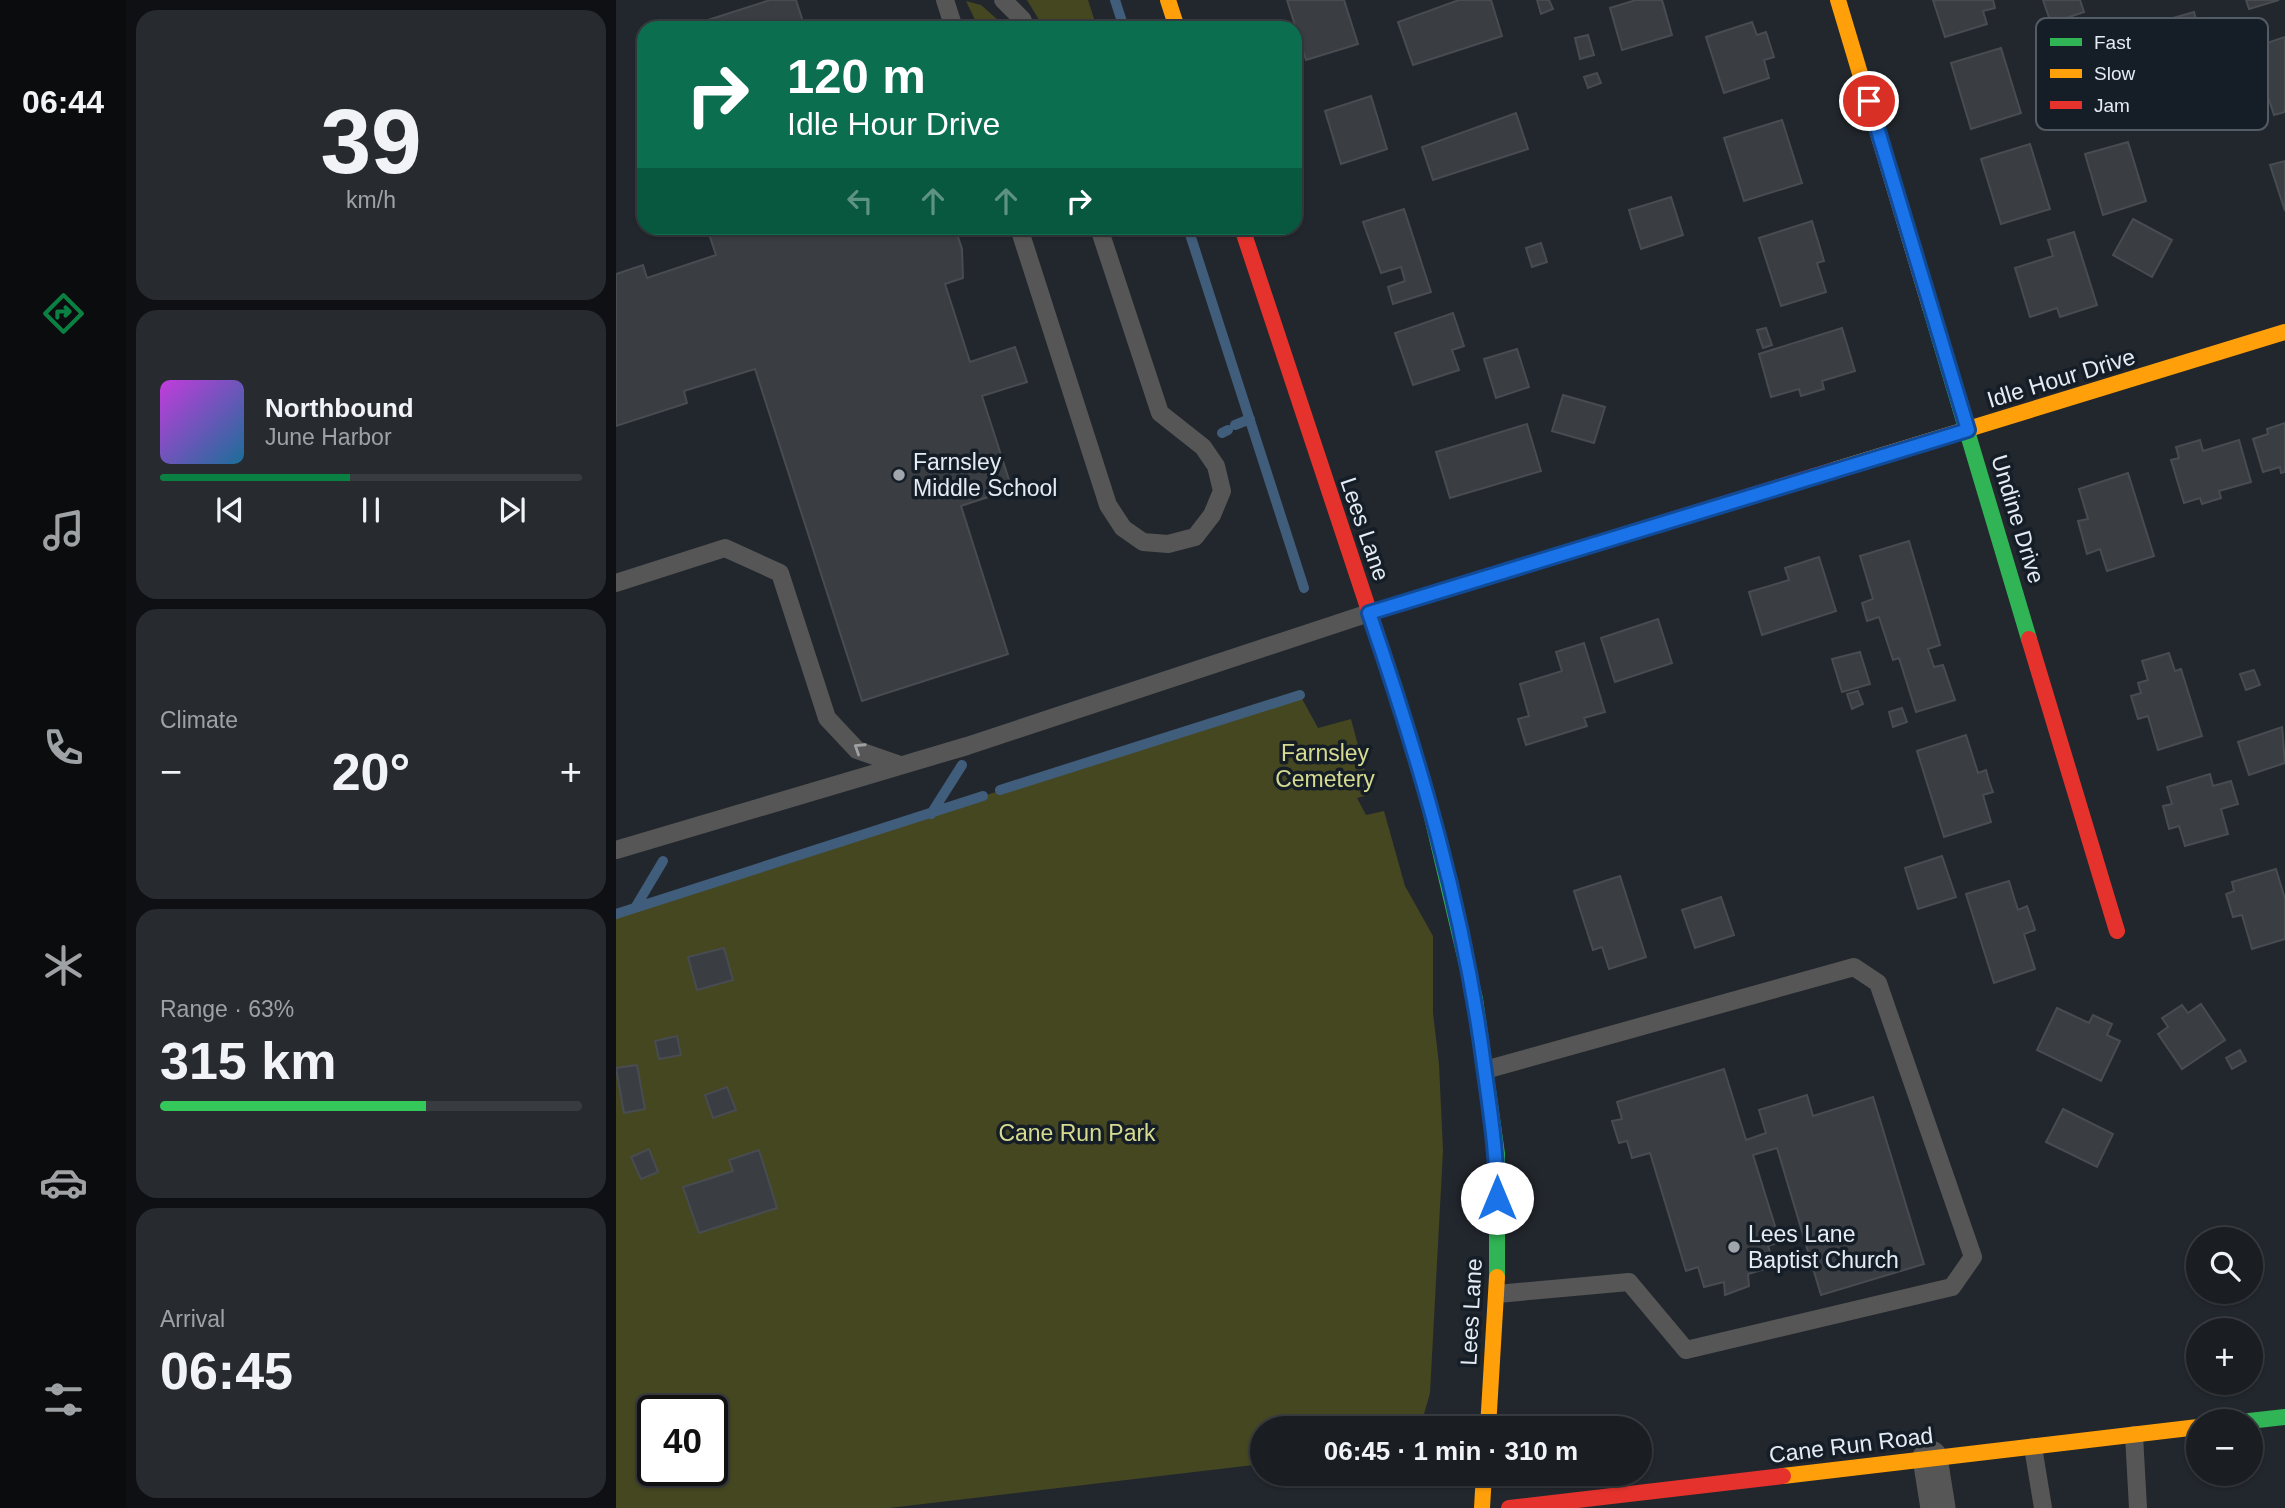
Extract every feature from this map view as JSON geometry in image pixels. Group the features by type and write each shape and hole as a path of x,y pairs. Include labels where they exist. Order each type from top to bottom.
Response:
{"main road":[{"path":"1168,0 1175,21"},
{"name":"Undine Drive","path":"1838,0 2117,931"},
{"name":"Lees Lane","path":"1244,235 1393,684 1447,869 1475,999 1497,1154 1497,1294 1489,1416"},
{"name":"Idle Hour Drive","path":"1369,613 2285,332"},
{"path":"2263,1419 2285,1417"},
{"name":"Cane Run Road","path":"1509,1508 2186,1428"},
{"path":"1482,1508 1483,1486"}],"street":[{"path":"1930,1458 1938,1508"}],"lane":[{"path":"946,0 952,21"},
{"path":"1003,0 1020,21"},
{"path":"1021,235 1108,505 1123,528 1143,542 1168,544 1195,537 1212,515 1222,491 1216,466 1203,447 1160,413 1101,235"},
{"path":"616,583 725,548 780,573 827,718 857,750 900,765"},
{"path":"616,850 900,765 1369,613"},
{"path":"1485,1070 1854,967 1878,983 1973,1257 1952,1287 1686,1350 1629,1282 1497,1294"},
{"path":"2134,1435 2138,1508"},
{"path":"2033,1447 2043,1508"}],"green space":[{"path":"1027,0 1088,0 1095,21 1040,21"},
{"path":"966,1 981,5 999,21 976,21"},
{"name":"Cane Run Park","path":"1300,695 1318,728 1351,719 1371,794 1357,798 1366,815 1384,811 1405,886 1433,936 1433,1013 1439,1064 1443,1151 1430,1393 1423,1416 1250,1416 1250,1465 889,1508 616,1508 616,913"}],"building":[{"path":"770,0 796,0 803,21 705,21"},
{"path":"1287,0 1344,0 1358,44 1306,60 1302,47 1302,21 1294,21"},
{"path":"1459,0 1491,0 1502,36 1413,65 1398,22"},
{"path":"1537,0 1549,0 1553,9 1541,14"},
{"path":"1636,0 1662,0 1672,35 1622,50 1610,8"},
{"path":"1933,0 1993,0 1995,8 1983,11 1987,24 1945,37"},
{"path":"2043,0 2080,0 2084,12 2066,18 2049,18"},
{"path":"2246,0 2279,0 2249,9"},
{"path":"2194,12 2196,18 2173,18"},
{"path":"1752,22 1757,35 1766,32 1774,57 1764,60 1769,78 1724,93 1706,37"},
{"path":"1588,35 1594,55 1580,59 1575,38"},
{"path":"2285,37 2285,112 2274,115 2268,97 2268,43"},
{"path":"2001,48 2021,113 1971,129 1951,63"},
{"path":"1597,73 1601,83 1588,88 1584,77"},
{"path":"1371,96 1387,149 1341,164 1325,111"},
{"path":"1516,113 1528,149 1433,180 1422,147"},
{"path":"1782,120 1802,183 1744,201 1724,138"},
{"path":"2128,142 2146,201 2103,215 2085,154"},
{"path":"2030,144 2050,209 2001,224 1981,159"},
{"path":"2285,161 2285,211 2270,165"},
{"path":"1671,197 1683,235 1641,249 1629,210"},
{"path":"1404,209 1431,292 1393,304 1388,287 1405,281 1401,267 1381,273 1363,222"},
{"path":"2133,219 2172,240 2152,277 2113,255"},
{"path":"1812,221 1824,261 1817,263 1826,292 1781,306 1759,238"},
{"path":"2074,232 2097,305 2060,317 2057,308 2030,317 2015,268 2053,256 2048,240"},
{"name":"Farnsley Middle School","path":"709,235 957,235 962,249 963,278 945,284 970,362 1015,347 1027,382 982,396 1012,489 961,506 1008,654 862,701 755,369 684,391 687,403 616,426 616,274 643,265 647,278 716,255"},
{"path":"1541,243 1547,262 1532,267 1526,248"},
{"path":"1453,313 1464,346 1452,350 1459,370 1413,385 1395,333"},
{"path":"1766,328 1772,345 1763,348 1757,330"},
{"path":"1842,328 1855,371 1822,381 1824,389 1801,396 1799,389 1771,397 1759,354"},
{"path":"1517,349 1529,387 1496,398 1484,359"},
{"path":"1563,395 1605,407 1594,443 1552,431"},
{"path":"2285,423 2285,472 2281,473 2280,467 2263,472 2253,439 2268,434 2267,429"},
{"path":"1527,424 1541,471 1450,498 1436,452"},
{"path":"2200,440 2203,451 2239,440 2251,482 2219,491 2221,498 2202,504 2200,498 2184,503 2171,460 2179,458 2176,447"},
{"path":"2128,473 2154,556 2107,571 2100,549 2087,554 2078,521 2088,519 2079,489"},
{"path":"1909,541 1940,645 1928,649 1934,667 1943,665 1955,700 1916,712 1899,658 1893,660 1879,617 1867,621 1862,603 1873,599 1860,556"},
{"path":"1819,557 1836,611 1762,635 1749,592 1789,580 1785,568"},
{"path":"1658,619 1672,663 1615,682 1601,638"},
{"path":"1584,643 1605,712 1584,718 1587,726 1526,745 1518,719 1529,716 1520,684 1562,671 1556,652"},
{"path":"1860,652 1870,684 1842,692 1832,659"},
{"path":"2169,653 2175,671 2181,669 2202,736 2158,750 2148,716 2138,719 2131,696 2141,693 2138,683 2148,680 2142,661"},
{"path":"2254,670 2260,685 2246,690 2240,674"},
{"path":"1858,691 1863,704 1852,709 1847,694"},
{"path":"1902,708 1907,722 1893,727 1889,712"},
{"path":"2282,727 2285,763 2249,775 2238,742"},
{"path":"1966,735 1978,773 1986,770 1993,792 1983,795 1991,822 1944,837 1917,751"},
{"path":"2210,774 2213,786 2231,781 2238,804 2221,809 2228,834 2185,846 2179,826 2169,829 2163,806 2172,804 2167,787"},
{"path":"1942,856 1956,897 1918,909 1905,868"},
{"path":"2276,869 2285,899 2285,939 2252,949 2242,915 2233,917 2226,894 2234,891 2232,882"},
{"path":"1620,876 1646,957 1609,969 1602,947 1593,950 1574,891"},
{"path":"2009,881 2018,910 2027,906 2034,926 2035,930 2024,934 2035,969 1994,983 1966,894"},
{"path":"1721,897 1734,935 1695,948 1682,910"},
{"path":"724,948 733,980 697,990 688,957"},
{"path":"2201,1004 2225,1040 2182,1069 2158,1034 2168,1027 2162,1018 2182,1005 2188,1013"},
{"path":"2057,1008 2089,1023 2093,1015 2112,1024 2107,1035 2120,1041 2101,1081 2037,1050"},
{"path":"677,1036 681,1055 659,1059 655,1041"},
{"path":"2240,1050 2246,1061 2232,1069 2226,1058"},
{"path":"637,1065 645,1109 624,1113 616,1068"},
{"path":"1724,1069 1746,1140 1766,1133 1759,1110 1807,1095 1813,1116 1873,1097 1924,1264 1821,1295 1777,1148 1753,1155 1780,1242 1768,1246 1775,1266 1748,1274 1749,1286 1725,1295 1724,1282 1704,1287 1698,1267 1686,1271 1650,1153 1632,1158 1627,1141 1619,1143 1612,1121 1622,1119 1617,1102"},
{"path":"727,1087 736,1110 713,1118 705,1095"},
{"path":"2063,1109 2113,1134 2097,1167 2046,1142"},
{"path":"649,1149 658,1172 641,1179 631,1157"},
{"path":"759,1150 777,1208 699,1233 683,1187 733,1171 729,1160"}],"waterway":[{"path":"1115,0 1122,21"},
{"path":"1190,235 1304,588"},
{"path":"1235,425 1250,419"},
{"path":"1222,433 1228,430"},
{"path":"1000,790 1300,695"},
{"path":"931,814 962,765"},
{"path":"616,914 983,796"},
{"path":"635,908 663,861"}],"traffic: fast":[{"path":"1930,307 2029,639"},
{"path":"1428,800 1475,999 1497,1154 1497,1277"},
{"path":"2263,1419 2285,1417"}],"traffic: slow":[{"path":"1168,0 1175,21"},
{"path":"1838,0 1930,307"},
{"path":"1834,470 2285,332"},
{"path":"1489,1416 1497,1277"},
{"path":"1783,1476 2186,1428"},
{"path":"1482,1508 1483,1486"}],"traffic: jam":[{"path":"1244,235 1389,671 1428,800"},
{"path":"1369,613 1834,470"},
{"path":"2029,639 2117,931"},
{"path":"1509,1508 1783,1476"}],"place":[{"name":"Farnsley Middle School","path":"899,475"},
{"name":"Lees Lane Baptist Church","path":"1734,1247"}],"route":[{"path":"1497,1198 1497,1154 1479,1025 1453,896 1437,830 1369,613 1968,430 1869,101"}],"park label":[{"name":"Farnsley Cemetery","path":"1325,766"}]}
